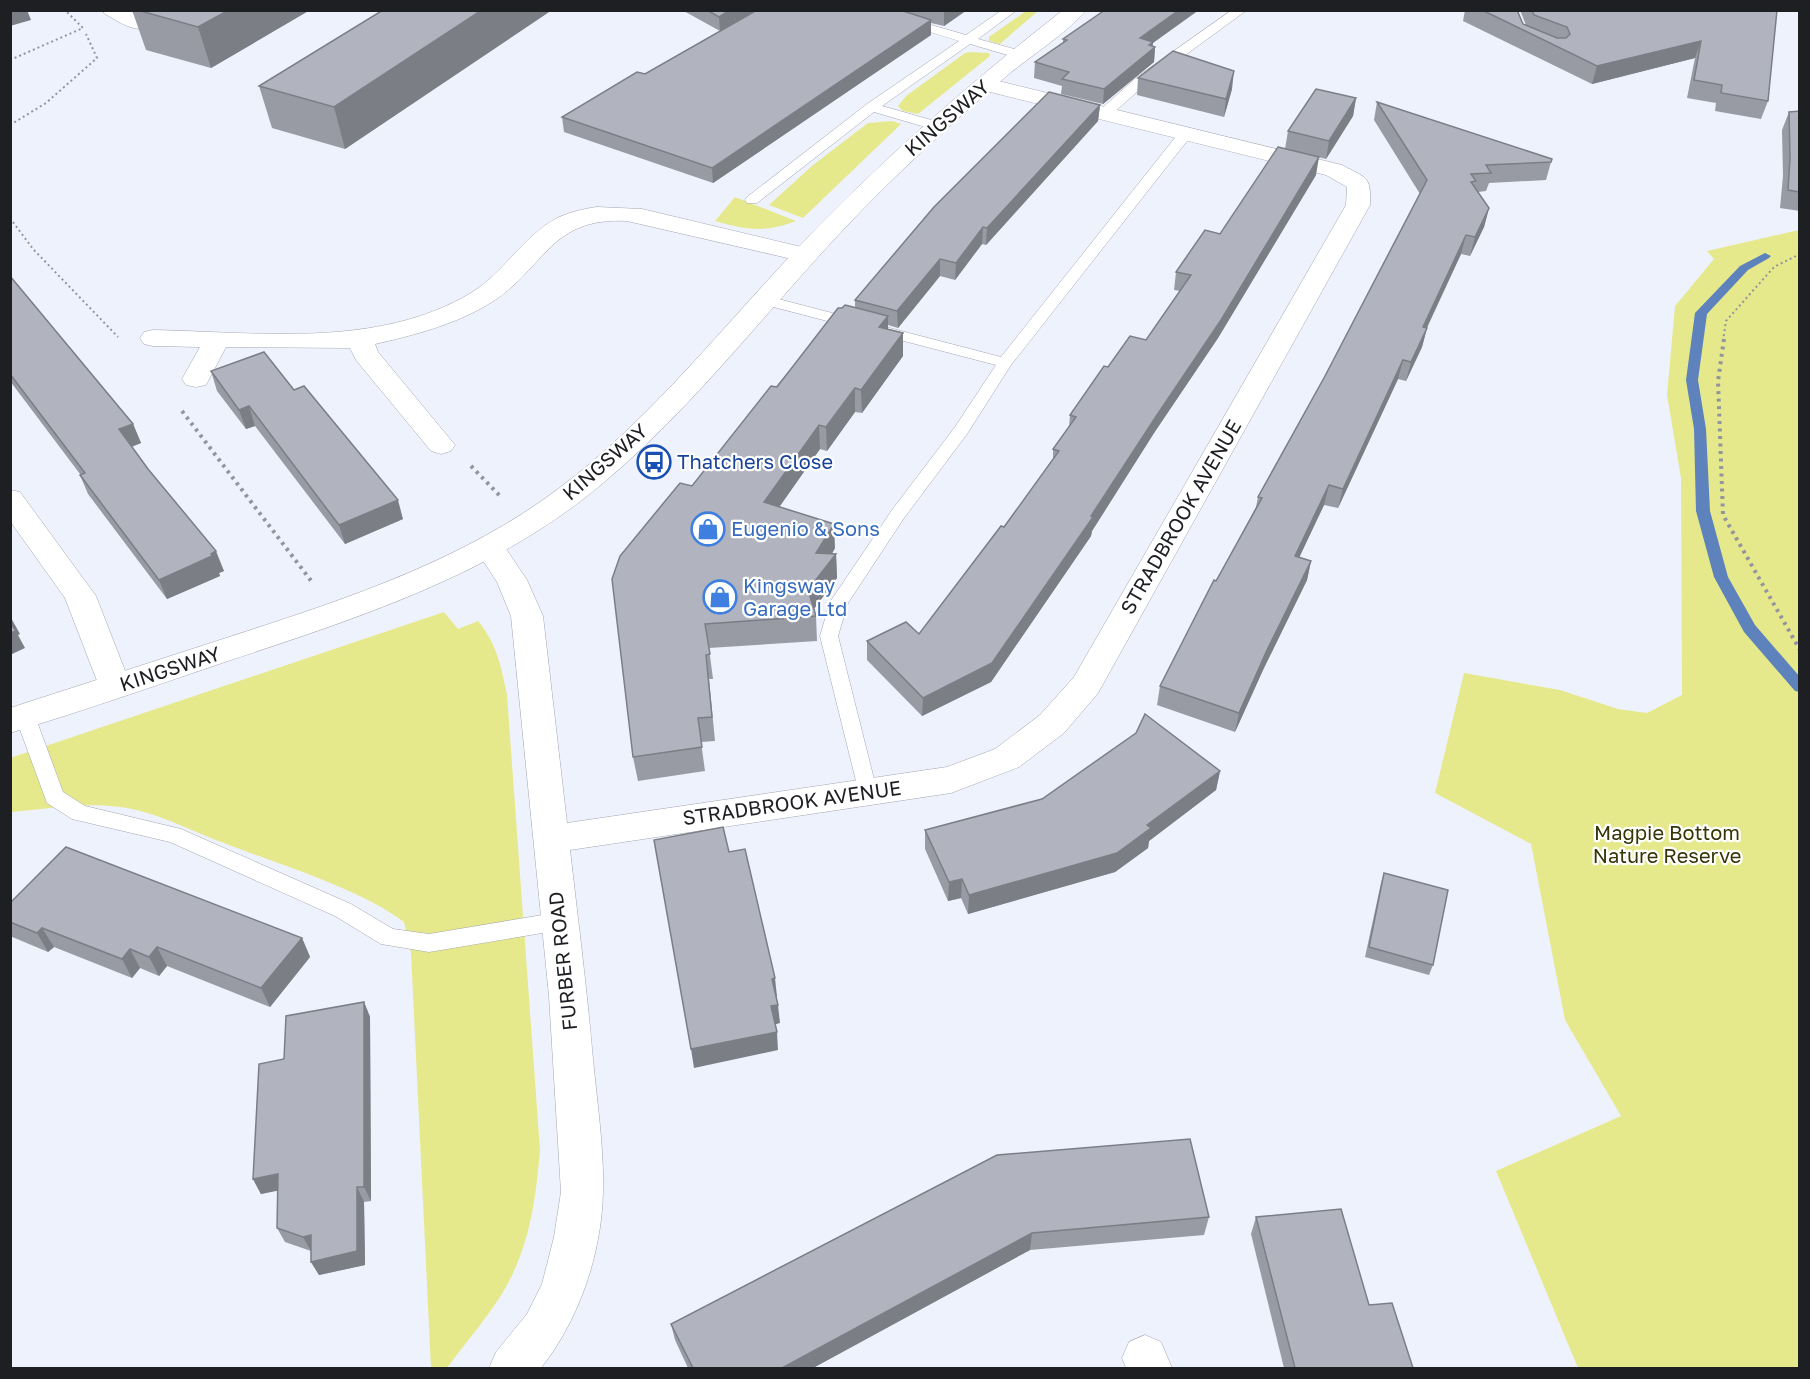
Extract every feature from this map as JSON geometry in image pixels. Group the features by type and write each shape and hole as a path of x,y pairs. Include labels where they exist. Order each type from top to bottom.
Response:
{"street":[{"path":"112,10 140,24"},
{"name":"KINGSWAY","path":"18,718 338,614 432,575 489,547 527,524 590,479 621,451 672,401 805,255 900,159 1076,10"},
{"name":"STRADBROOK AVENUE","path":"550,839 951,780 1007,758 1052,724 1079,693 1358,205 1359,184 1334,170 986,84"},
{"path":"153,338 361,340 394,332 481,298 501,283 552,231 566,222 584,216 623,214 642,217 805,255"},
{"path":"195,379 217,339"},
{"path":"361,340 365,354 441,446"},
{"path":"10,499 80,596 115,686"},
{"name":"FURBER ROAD","path":"489,547 512,580 527,616 560,921 581,1153 582,1191 576,1237 563,1288 543,1330 512,1368"}],"lane":[{"path":"864,10 1021,55"},
{"path":"752,200 872,107 1011,10"},
{"path":"1105,113 1142,80 1241,10"},
{"path":"872,107 937,126"},
{"path":"867,791 830,636 833,617 839,602 898,514 961,430 1005,363 1186,133"},
{"path":"764,300 1005,363"},
{"path":"18,718 54,797 79,813 174,835 343,910 389,938 429,942 560,921"}],"path":[{"path":"10,125 46,103 97,58 83,28 65,10"},
{"path":"10,60 83,28"},
{"path":"10,218 33,249 121,340"},
{"path":"1800,254 1774,267 1726,321 1718,381 1723,515 1800,650"},
{"path":"180,410 338,614"},
{"path":"441,446 457,453 527,524"}],"green space":[{"path":"1026,11 1038,11 1000,44 989,41 989,37"},
{"path":"965,53 989,53 990,56 918,114 903,111 898,106 906,96"},
{"path":"892,121 901,124 803,218 769,205 813,165 868,123"},
{"path":"735,197 796,221 756,229 715,221"},
{"name":"Magpie Bottom Nature Reserve","path":"1799,230 1799,1368 1578,1368 1496,1171 1621,1116 1565,1020 1531,844 1435,793 1464,673 1560,690 1618,709 1647,713 1682,695 1681,478 1667,395 1675,306 1714,259 1707,251"},
{"path":"444,612 458,629 478,621 494,647 507,695 540,1150 526,1237 506,1287 493,1308 447,1368 431,1368 411,953 404,922 385,909 341,887 173,822 133,809 93,805 11,812 10,758"}],"building":[{"path":"137,10 229,10 198,27"},
{"path":"383,10 482,10 334,107 259,86"},
{"path":"707,10 730,10 719,17"},
{"path":"757,10 900,10 931,20 712,168 562,117 637,72 645,74"},
{"path":"1105,10 1179,10 1140,38 1153,42 1149,45 1155,47 1104,89 1062,79 1069,72 1035,62 1067,40 1063,39"},
{"path":"1482,10 1517,10 1523,24 1557,38 1566,38 1570,34 1567,27 1534,15 1532,10 1777,10 1768,101 1721,93 1722,85 1694,80 1701,41 1597,66"},
{"path":"1173,51 1234,71 1226,99 1138,78"},
{"path":"1316,89 1356,98 1329,141 1288,131"},
{"path":"1049,92 1100,105 987,228 983,227 956,263 940,259 897,311 855,300 934,207"},
{"path":"1377,102 1552,159 1551,162 1486,165 1491,173 1471,174 1476,181 1471,182 1489,208 1475,237 1466,235 1423,327 1427,328 1411,362 1403,360 1343,489 1329,485 1295,556 1311,561 1239,713 1160,686 1214,580 1216,581 1262,498 1258,497 1325,376 1427,180"},
{"path":"1800,111 1800,192 1788,190 1789,112"},
{"path":"1278,147 1319,157 1221,320 1091,516 1093,517 992,663 923,698 867,641 906,622 919,634 1001,526 1004,527 1059,451 1053,449 1076,417 1070,415 1104,366 1108,367 1130,336 1146,340 1191,275 1176,272 1205,230 1220,234"},
{"path":"10,276 133,424 119,429 148,469 216,551 211,554 212,556 159,580 80,475 85,473 10,374"},
{"path":"845,305 888,316 879,327 903,333 861,390 855,388 826,427 819,425 764,502 834,524 816,553 836,554 808,590 816,616 705,624 710,654 706,655 712,717 698,718 702,747 633,757 612,579 620,556 680,483 692,486 771,386 777,387 838,308"},
{"path":"264,352 294,390 304,386 398,500 339,525 249,406 239,410 211,371"},
{"path":"10,622 16,631 10,633"},
{"path":"1145,714 1220,771 1147,825 1151,828 1117,853 969,895 962,879 949,882 925,830 1042,799 1136,733"},
{"path":"723,827 729,852 745,849 775,978 772,979 778,1005 771,1006 777,1032 691,1049 654,840"},
{"path":"66,847 302,938 261,988 157,947 149,957 130,949 122,959 42,928 37,933 10,922 10,903"},
{"path":"1384,873 1448,890 1433,965 1369,947"},
{"path":"364,1002 364,1187 357,1187 357,1251 311,1262 311,1235 303,1237 277,1228 278,1174 253,1179 259,1064 284,1059 286,1016"},
{"path":"1190,1139 1209,1217 1032,1233 782,1368 693,1368 671,1324 997,1155"},
{"path":"1341,1209 1369,1305 1392,1303 1413,1368 1295,1368 1256,1217"}],"waterway":[{"path":"1765,256 1744,268 1701,313 1692,380 1700,429 1703,511 1721,577 1749,628 1800,687"}],"place":[{"name":"Thatchers Close","path":"654,462"},
{"name":"Eugenio & Sons","path":"708,529"},
{"name":"Kingsway Garage Ltd","path":"720,597"}]}
